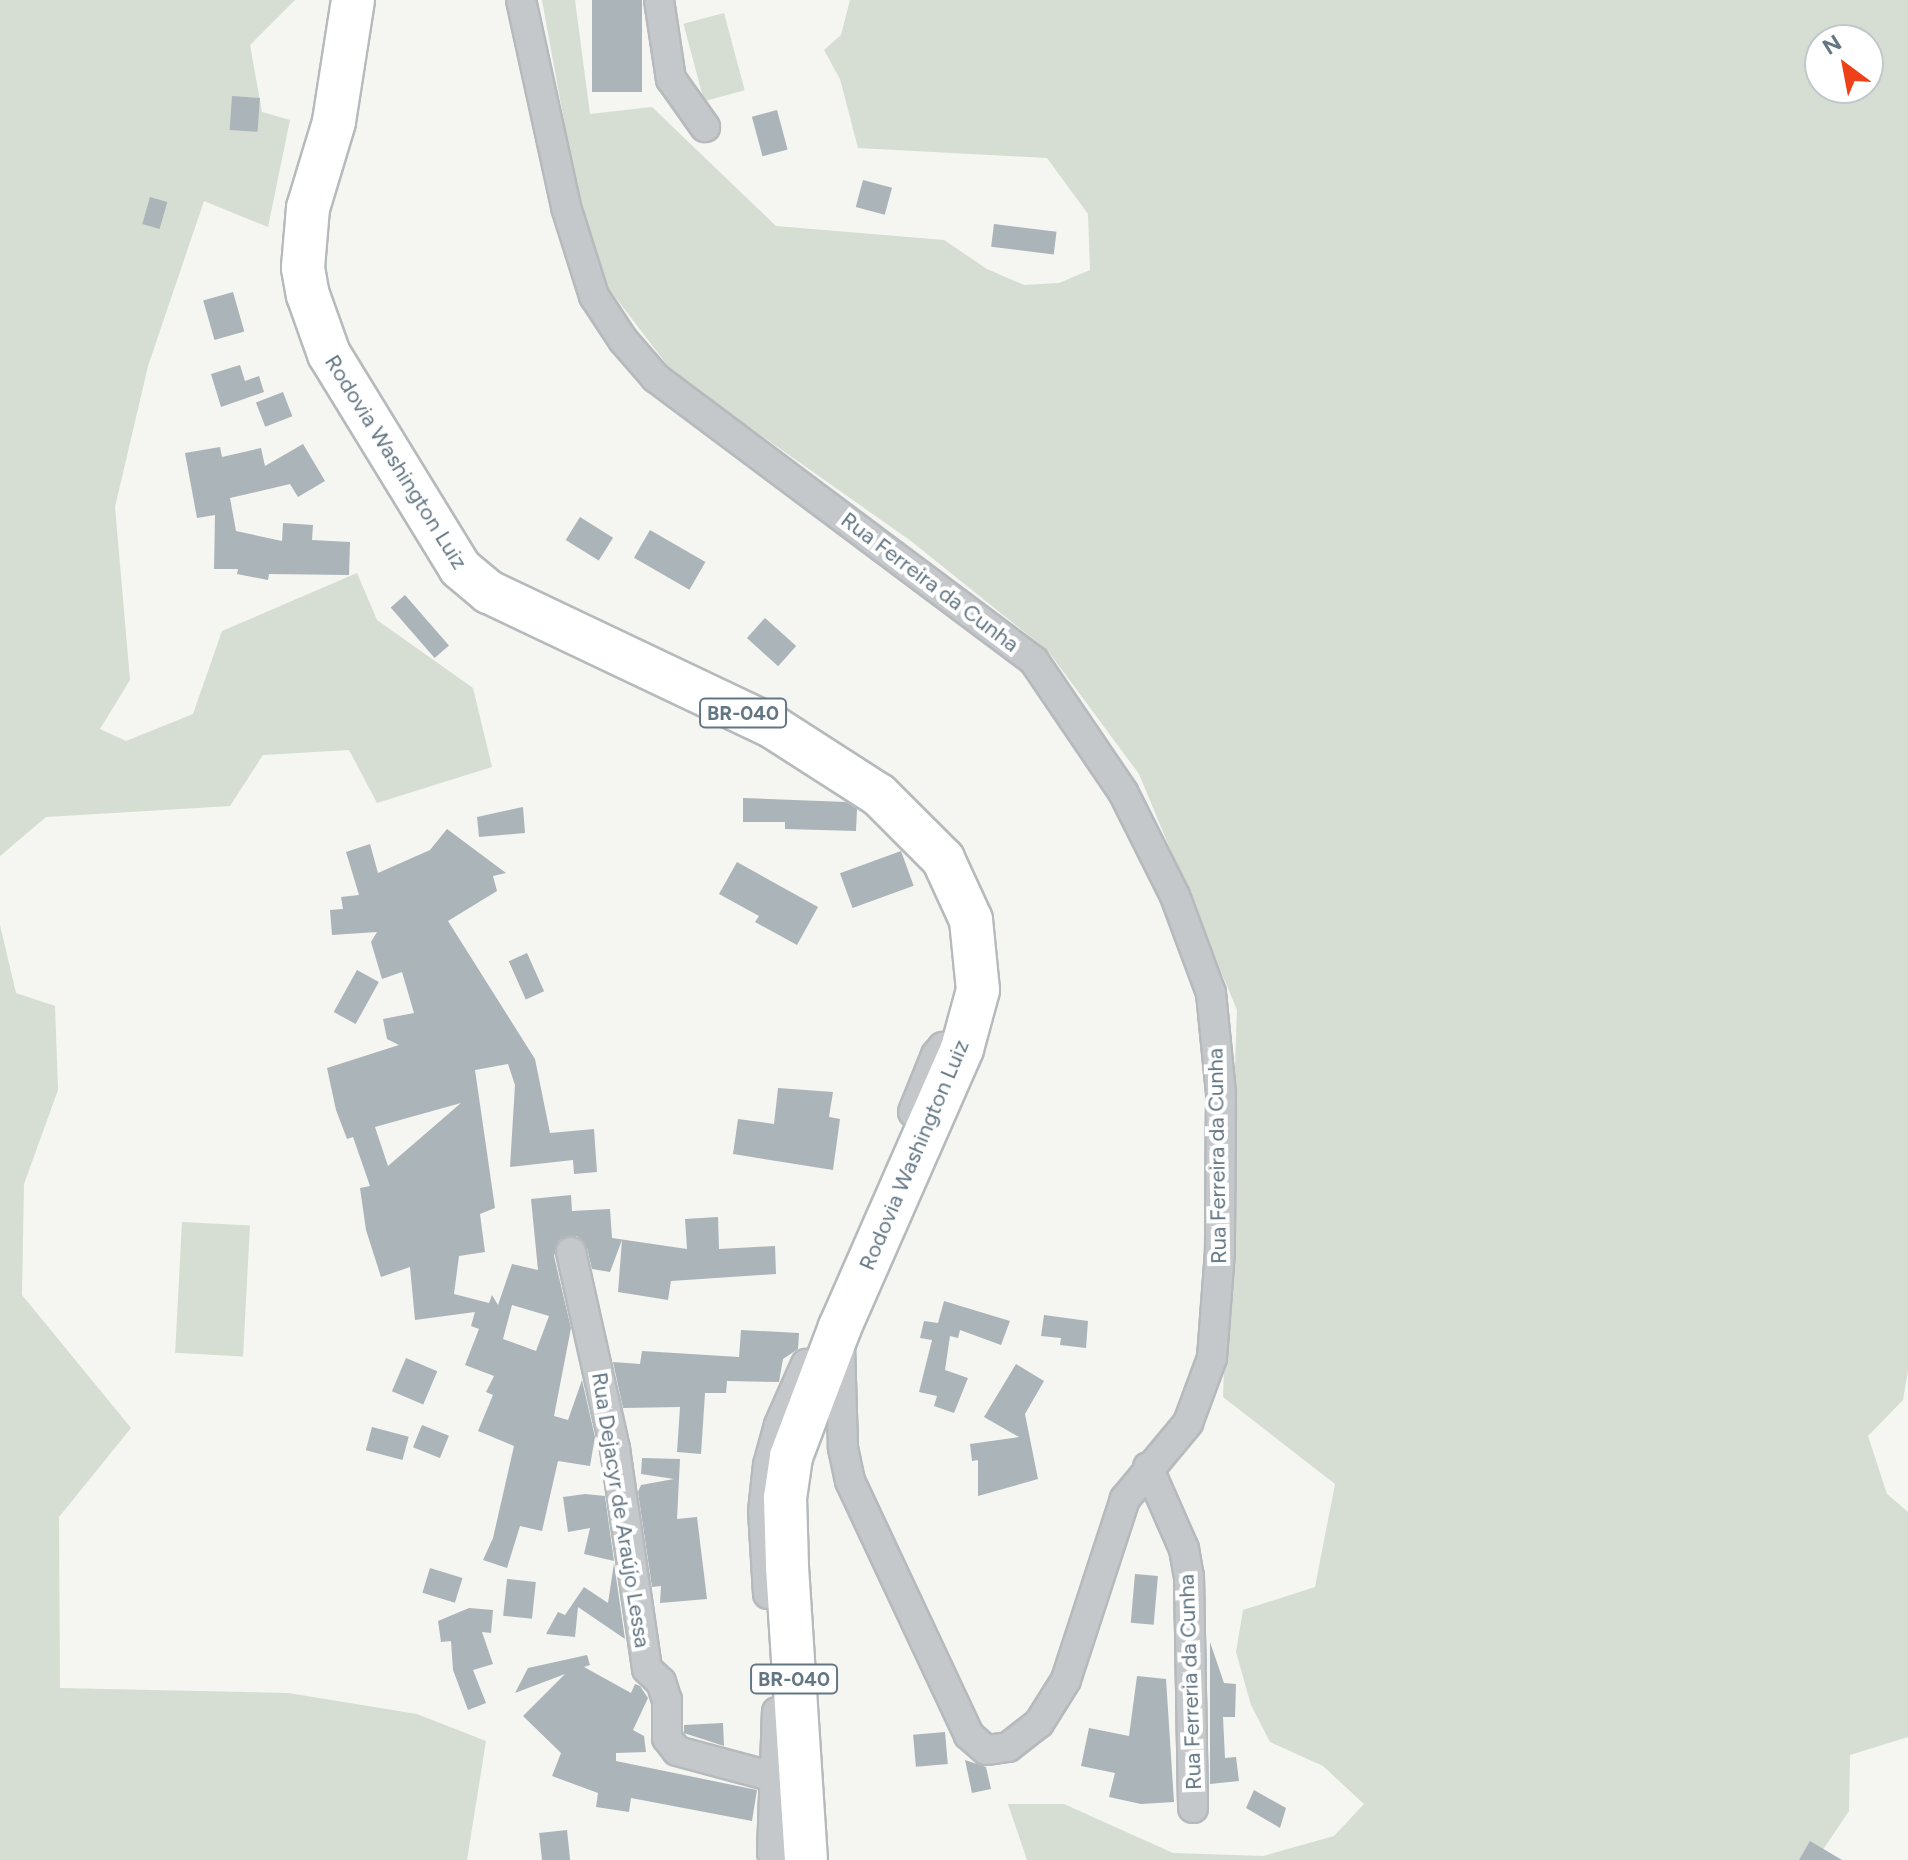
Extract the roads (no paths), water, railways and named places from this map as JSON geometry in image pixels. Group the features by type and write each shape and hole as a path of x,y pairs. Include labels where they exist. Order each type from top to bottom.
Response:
{"highway":[{"name":"Rodovia Washington Luiz","path":"353,0 334,122 304,240 308,295 329,354 473,582 773,727 879,795 922,833 960,887 971,920 978,990 962,1049 931,1094 891,1190 802,1421 785,1498 789,1857"}],"street":[{"name":"Rua Ferreira da Cunha","path":"521,0 566,207 594,296 623,340 656,378 1034,661 1123,792 1175,896 1211,993 1221,1094 1220,1251 1212,1358 1188,1423 1148,1467 1125,1499 1066,1680 1054,1703 1020,1741 995,1751 979,1747 969,1735 850,1481 843,1447 840,1327"},
{"path":"659,0 671,79 705,127"},
{"path":"789,1857 777,1778 788,1717 763,1511 768,1465 779,1425 891,1190"},
{"name":"Rua Dejacyr de Araújo Lessa","path":"571,1252 608,1413 647,1669 661,1682 667,1700 667,1738 677,1751 777,1778"},
{"name":"Rua Ferreria da Cunha","path":"1148,1467 1184,1549 1189,1576 1193,1808"}]}
